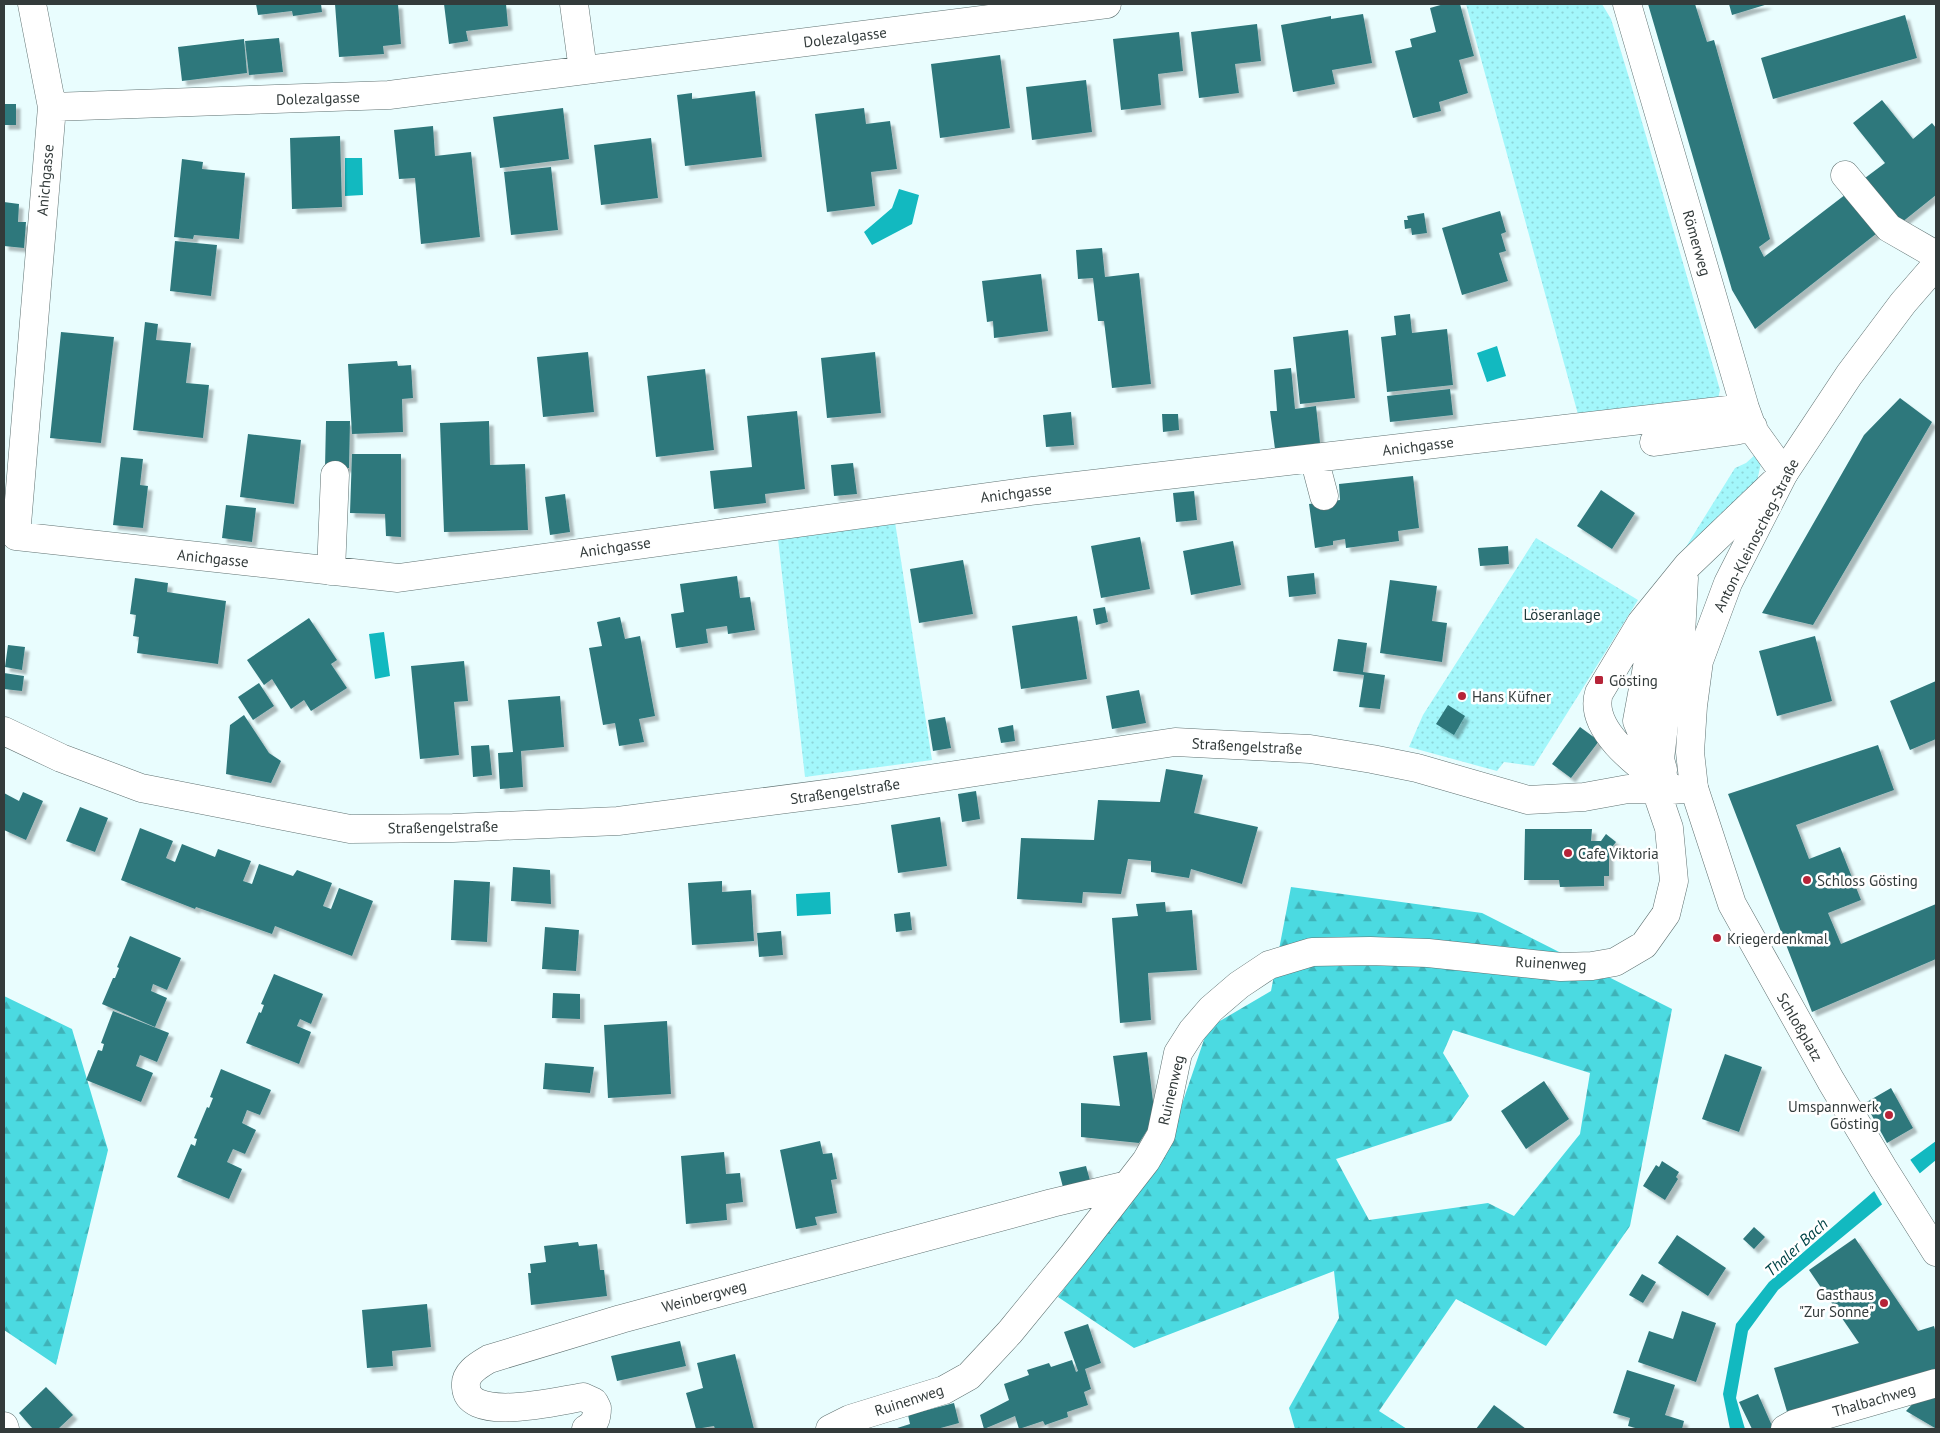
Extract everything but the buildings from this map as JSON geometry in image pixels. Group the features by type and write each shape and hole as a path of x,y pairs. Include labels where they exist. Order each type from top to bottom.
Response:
{"street":[{"name":"Anichgasse","path":"32,4 52,107 16,536 398,578 1300,455 1749,417"},
{"path":"574,4 583,70"},
{"name":"Dolezalgasse","path":"52,107 389,95 1107,4"},
{"name":"Römerweg","path":"1627,4 1749,417 1784,473"},
{"path":"1845,175 1889,228 1936,255"},
{"name":"Anton-Kleinoscheg-Straße","path":"1673,790 1690,752 1693,706 1700,661 1728,583 1784,473 1849,375 1903,303 1936,265"},
{"path":"1654,442 1734,431 1749,417"},
{"path":"1300,455 1324,496"},
{"path":"1673,790 1631,758 1608,733 1598,716 1597,700 1606,680 1641,623 1692,560 1784,473"},
{"path":"331,571 334,475"},
{"path":"1673,790 1656,766 1637,721 1650,651 1657,628 1692,560 1709,548 1720,549 1726,554 1730,566 1728,583"},
{"name":"Straßengelstraße","path":"4,731 61,758 140,788 350,829 453,828 618,821 856,790 1175,742 1310,749 1372,758 1417,768 1528,800 1584,797 1628,789 1673,790"},
{"name":"Schloßplatz","path":"1673,790 1732,904 1797,1022 1883,1168 1936,1252"},
{"name":"Ruinenweg","path":"830,1429 850,1418 944,1390 969,1376 1010,1332 1146,1161 1161,1136 1178,1053 1211,1010 1239,985 1269,965 1312,952 1428,953 1561,967 1592,966 1615,962 1644,945 1666,914 1674,881 1669,828 1673,790"},
{"name":"Weinbergweg","path":"586,1429 594,1424 597,1415 597,1408 590,1399 583,1397 509,1408 488,1407 470,1398 465,1389 468,1376 474,1368 489,1359 621,1319 1052,1203 1127,1185"},
{"name":"Thalbachweg","path":"1785,1429 1794,1424 1936,1383"}],"green space":[{"path":"1466,4 1602,4 1611,19 1630,81 1720,390 1718,399 1579,418"},
{"path":"1756,454 1761,463 1756,486 1684,550 1735,468 1746,463"},
{"path":"895,522 932,760 805,777 778,539"},
{"name":"Löseranlage","path":"1536,538 1638,600 1534,766 1504,762 1497,771 1409,747 1423,715"},
{"path":"1291,887 1482,913 1672,1009 1630,1226 1546,1346 1456,1299 1379,1411 1407,1429 1295,1429 1289,1408 1339,1318 1334,1271 1134,1348 1058,1297 1167,1148 1208,1028 1271,991","holes":["1453,1030 1590,1073 1580,1134 1514,1216 1488,1203 1369,1220 1336,1159 1451,1121 1469,1096 1443,1053"]},
{"path":"4,996 72,1029 108,1150 56,1365 4,1330"}],"shaded area":[{"path":"345,158 362,158 363,195 345,196"},
{"path":"899,189 919,195 912,224 872,245 864,232 892,208"},
{"path":"1497,346 1506,376 1487,382 1477,353"},
{"path":"384,632 390,676 375,679 369,634"},
{"path":"830,892 831,914 797,916 796,894"},
{"path":"1936,1141 1936,1160 1778,1290 1748,1331 1736,1398 1745,1429 1730,1429 1723,1394 1736,1324 1769,1282 1910,1160"}],"pier":[{"path":"1909,1158 1921,1175 1883,1206 1873,1189"}],"place":[{"name":"Gösting","path":"1599,680"},
{"name":"Hans Küfner","path":"1462,696"},
{"name":"Cafe Viktoria","path":"1568,853"},
{"name":"Schloss Gösting","path":"1807,880"},
{"name":"Kriegerdenkmal","path":"1717,938"},
{"name":"Umspannwerk Gösting","path":"1889,1115"},
{"name":"Gasthaus \"Zur Sonne\"","path":"1884,1303"}],"water label":[{"name":"Thaler Bach","path":"1796,1247"}]}
